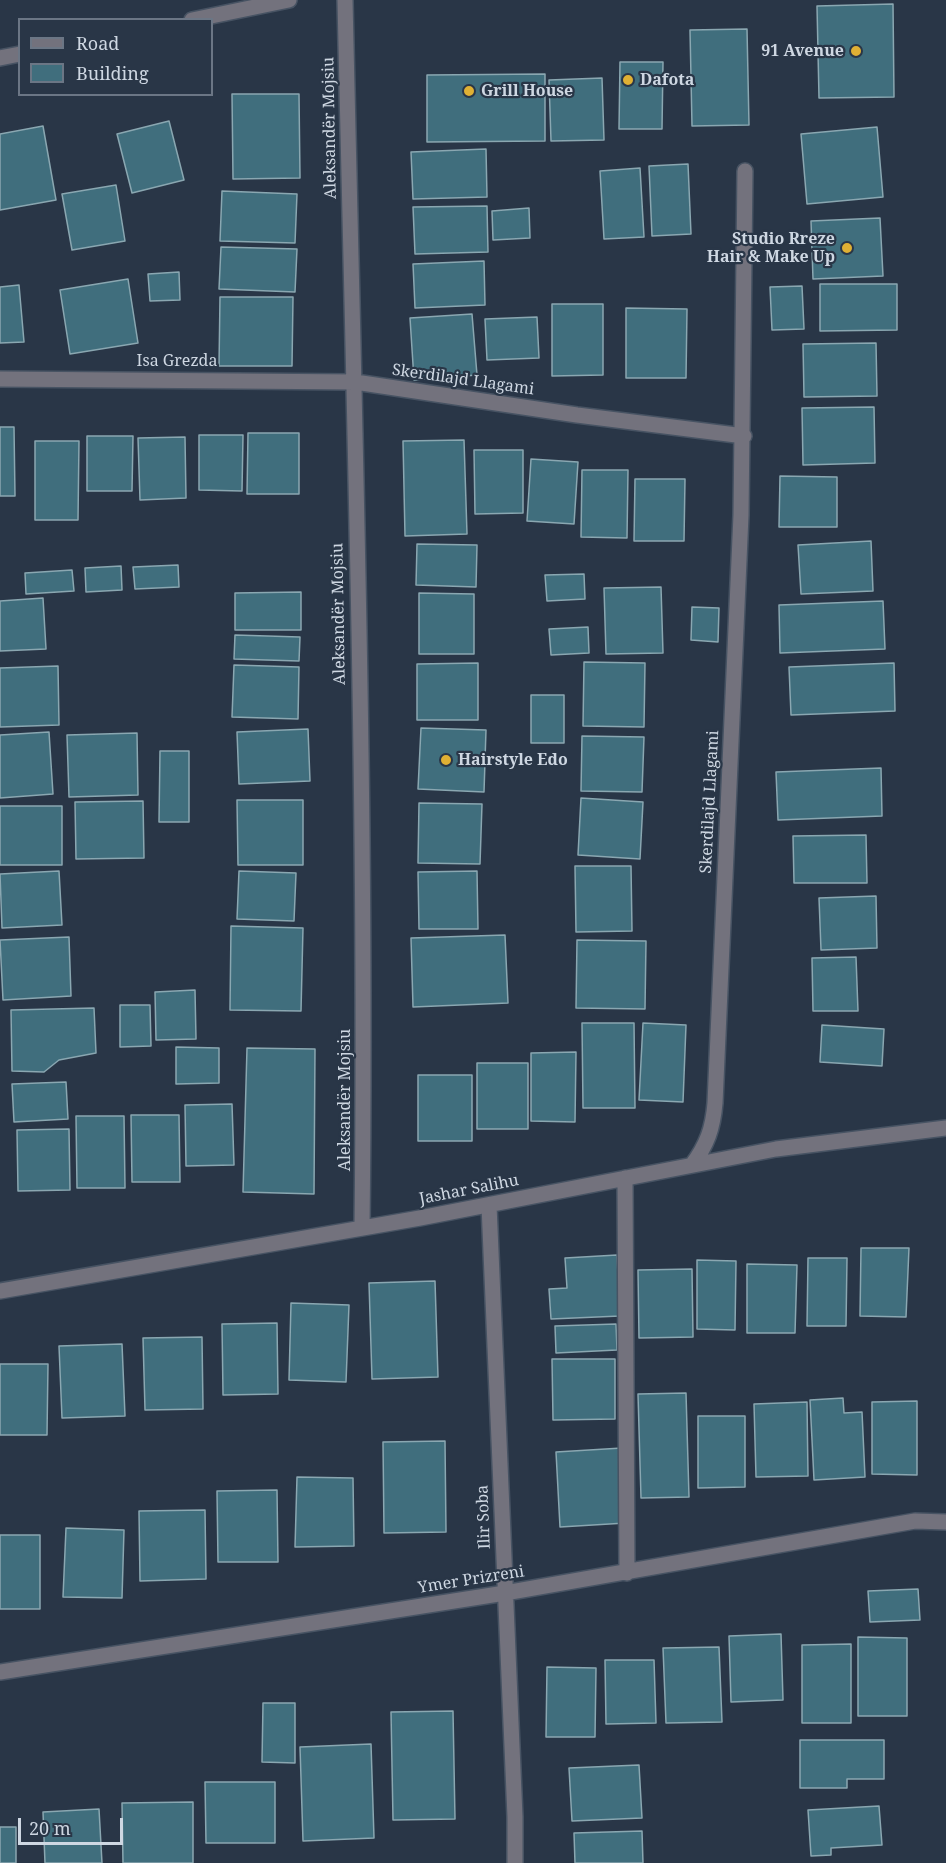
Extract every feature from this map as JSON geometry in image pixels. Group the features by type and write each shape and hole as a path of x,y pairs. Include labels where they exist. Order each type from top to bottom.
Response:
{"street":[{"path":"202,18 289,0"},
{"name":"Aleksandër Mojsiu","path":"345,0 355,382 364,1048 362,1227"},
{"path":"0,58 18,54"},
{"name":"Skerdilajd Llagami","path":"692,1166 703,1151 713,1128 715,1103 744,436 746,171"},
{"name":"Isa Grezda","path":"0,379 355,382"},
{"name":"Skerdilajd Llagami","path":"355,382 578,415 744,436"},
{"name":"Jashar Salihu","path":"0,1291 165,1264 489,1205 776,1149 946,1128"},
{"path":"625,1178 627,1573"},
{"name":"Ilir Soba","path":"489,1205 515,1817 515,1863"},
{"name":"Ymer Prizreni","path":"0,1672 627,1573 915,1521 946,1522"}],"building":[{"name":"91 Avenue","path":"893,4 894,97 819,98 817,6"},
{"path":"747,29 749,125 692,126 690,30"},
{"path":"620,62 663,62 662,129 619,129"},
{"path":"545,74 545,141 427,142 427,75"},
{"path":"602,78 604,140 551,141 549,80"},
{"path":"232,94 299,94 300,178 233,179"},
{"path":"169,121 184,180 132,193 117,134"},
{"path":"43,126 56,200 0,210 0,134"},
{"path":"877,127 883,197 807,204 801,134"},
{"path":"486,149 487,197 413,199 411,152"},
{"path":"688,164 691,234 652,236 649,166"},
{"path":"640,168 644,237 604,239 600,171"},
{"path":"116,185 125,241 72,250 62,194"},
{"path":"222,191 297,194 295,243 220,241"},
{"path":"487,206 488,252 415,254 413,207"},
{"path":"529,208 530,238 493,240 492,211"},
{"name":"Studio Rreze Hair & Make Up","path":"880,218 883,276 813,279 811,221"},
{"path":"221,247 297,249 295,292 219,289"},
{"path":"484,261 485,305 415,308 413,264"},
{"path":"179,272 180,300 150,301 148,274"},
{"path":"128,279 138,343 70,354 60,290"},
{"path":"820,284 897,284 897,330 820,331"},
{"path":"19,285 24,342 0,343 0,287"},
{"path":"802,286 804,329 772,330 770,287"},
{"path":"220,297 293,297 292,366 219,366"},
{"path":"552,304 603,304 603,375 552,376"},
{"path":"626,308 687,309 686,378 626,378"},
{"path":"472,314 477,375 414,380 410,318"},
{"path":"537,317 539,358 487,360 485,319"},
{"path":"876,343 877,396 804,397 803,344"},
{"path":"874,407 875,463 803,465 802,408"},
{"path":"0,427 14,427 15,496 0,496"},
{"path":"248,433 299,433 299,494 247,494"},
{"path":"199,435 243,435 242,491 199,490"},
{"path":"87,436 133,436 132,491 87,491"},
{"path":"185,437 186,498 140,500 138,438"},
{"path":"464,440 467,534 405,536 403,441"},
{"path":"35,441 79,441 78,520 35,520"},
{"path":"474,450 523,450 523,513 475,514"},
{"path":"531,459 578,462 574,524 527,521"},
{"path":"582,470 628,470 627,538 581,537"},
{"path":"780,476 837,477 837,527 779,527"},
{"path":"635,479 685,479 684,541 634,541"},
{"path":"871,541 873,591 801,594 798,545"},
{"path":"417,544 477,545 476,587 416,585"},
{"path":"178,565 179,587 135,589 133,567"},
{"path":"121,566 122,590 86,592 85,568"},
{"path":"72,570 74,591 26,594 25,573"},
{"path":"584,574 585,599 547,601 545,575"},
{"path":"661,587 663,653 606,654 604,588"},
{"path":"301,592 301,630 235,630 235,593"},
{"path":"419,593 474,594 474,654 419,654"},
{"path":"43,598 46,649 0,651 0,601"},
{"path":"883,601 885,649 780,653 779,605"},
{"path":"692,607 719,608 718,642 691,640"},
{"path":"588,627 589,653 551,655 549,629"},
{"path":"235,635 300,637 299,661 234,659"},
{"path":"584,662 645,663 644,727 583,726"},
{"path":"478,663 478,720 417,720 417,664"},
{"path":"894,663 895,711 791,715 789,667"},
{"path":"234,665 299,667 298,719 232,717"},
{"path":"58,666 59,725 0,727 0,668"},
{"path":"531,695 564,695 564,743 531,743"},
{"path":"421,728 486,730 484,792 418,789"},
{"path":"308,729 310,781 239,784 237,732"},
{"path":"49,732 53,794 0,798 0,735"},
{"path":"137,733 138,795 69,797 67,735"},
{"path":"582,736 644,737 642,792 581,791"},
{"path":"160,751 189,751 189,822 159,822"},
{"path":"881,768 882,816 778,820 776,772"},
{"path":"581,798 643,802 640,859 578,855"},
{"path":"237,800 303,800 303,865 238,865"},
{"path":"143,801 144,858 76,859 75,802"},
{"path":"419,803 482,804 480,864 418,863"},
{"path":"0,806 62,806 62,865 0,865"},
{"path":"866,835 867,883 794,883 793,836"},
{"path":"575,866 631,866 632,931 576,932"},
{"path":"59,871 62,925 2,928 0,874"},
{"path":"239,871 296,873 294,921 237,919"},
{"path":"477,871 478,929 419,929 418,872"},
{"path":"876,896 877,948 821,950 819,898"},
{"path":"231,926 303,928 301,1011 230,1010"},
{"path":"505,935 508,1003 413,1007 411,938"},
{"path":"69,937 71,996 3,1000 0,940"},
{"path":"577,940 646,941 645,1009 576,1008"},
{"path":"856,957 858,1011 813,1011 812,958"},
{"path":"195,990 196,1039 156,1040 155,992"},
{"path":"120,1005 150,1005 151,1046 120,1047"},
{"path":"94,1008 96,1053 59,1060 44,1072 12,1071 11,1010"},
{"path":"582,1023 634,1023 635,1108 583,1108"},
{"path":"643,1023 686,1025 683,1102 639,1100"},
{"path":"822,1025 884,1029 882,1066 820,1062"},
{"path":"176,1047 219,1048 219,1083 176,1084"},
{"path":"247,1048 315,1049 314,1194 243,1192"},
{"path":"576,1052 575,1122 531,1121 531,1053"},
{"path":"477,1063 528,1063 528,1129 477,1129"},
{"path":"418,1075 472,1075 472,1141 418,1141"},
{"path":"66,1082 68,1119 14,1122 12,1084"},
{"path":"232,1104 234,1165 186,1166 185,1105"},
{"path":"131,1115 179,1115 180,1182 132,1182"},
{"path":"76,1116 124,1116 125,1188 77,1188"},
{"path":"69,1129 70,1190 18,1191 17,1130"},
{"path":"861,1248 909,1248 906,1317 860,1316"},
{"path":"617,1255 620,1316 551,1319 549,1289 567,1288 565,1258"},
{"path":"808,1258 847,1258 846,1326 807,1326"},
{"path":"697,1260 736,1261 735,1330 697,1329"},
{"path":"747,1264 797,1265 795,1333 747,1333"},
{"path":"692,1269 693,1337 639,1338 638,1270"},
{"path":"435,1281 438,1377 372,1379 369,1283"},
{"path":"291,1303 349,1305 346,1382 289,1380"},
{"path":"277,1323 278,1394 223,1395 222,1324"},
{"path":"616,1324 617,1350 556,1353 555,1326"},
{"path":"202,1337 203,1409 145,1410 143,1338"},
{"path":"122,1344 125,1416 62,1418 59,1346"},
{"path":"552,1359 615,1359 615,1419 553,1420"},
{"path":"0,1364 48,1364 47,1435 0,1435"},
{"path":"686,1393 689,1497 641,1498 638,1394"},
{"path":"843,1398 844,1413 862,1412 865,1477 814,1480 810,1400"},
{"path":"917,1401 917,1475 872,1474 872,1402"},
{"path":"807,1402 808,1476 756,1477 754,1404"},
{"path":"698,1416 745,1416 745,1487 698,1488"},
{"path":"445,1441 446,1532 384,1533 383,1442"},
{"path":"622,1448 626,1523 560,1527 556,1452"},
{"path":"297,1477 353,1478 354,1546 295,1547"},
{"path":"277,1490 278,1562 218,1562 217,1491"},
{"path":"205,1510 206,1579 140,1581 139,1511"},
{"path":"66,1528 124,1530 122,1598 63,1597"},
{"path":"0,1535 40,1535 40,1609 0,1609"},
{"path":"918,1589 920,1620 870,1622 868,1591"},
{"path":"781,1634 783,1700 731,1702 729,1636"},
{"path":"858,1637 907,1638 907,1716 858,1716"},
{"path":"851,1644 851,1723 802,1723 802,1645"},
{"path":"719,1647 722,1722 666,1723 663,1648"},
{"path":"605,1660 654,1660 656,1723 606,1724"},
{"path":"547,1667 596,1668 595,1737 546,1737"},
{"path":"263,1703 295,1703 295,1763 262,1762"},
{"path":"453,1711 455,1819 393,1820 391,1712"},
{"path":"800,1740 884,1740 884,1779 847,1779 847,1788 800,1788"},
{"path":"371,1744 374,1838 303,1841 300,1747"},
{"path":"639,1765 642,1818 572,1821 569,1768"},
{"path":"205,1782 275,1782 275,1843 206,1843"},
{"path":"193,1802 193,1863 123,1863 122,1803"},
{"path":"879,1806 882,1845 831,1848 831,1855 811,1856 808,1810"},
{"path":"99,1809 102,1863 45,1863 43,1812"},
{"path":"0,1827 16,1827 16,1863 0,1863"},
{"path":"642,1831 643,1863 575,1863 574,1833"}],"place":[{"name":"91 Avenue","path":"856,51"},
{"name":"Dafota","path":"628,80"},
{"name":"Grill House","path":"469,91"},
{"name":"Studio Rreze Hair & Make Up","path":"847,248"},
{"name":"Hairstyle Edo","path":"446,760"}]}
